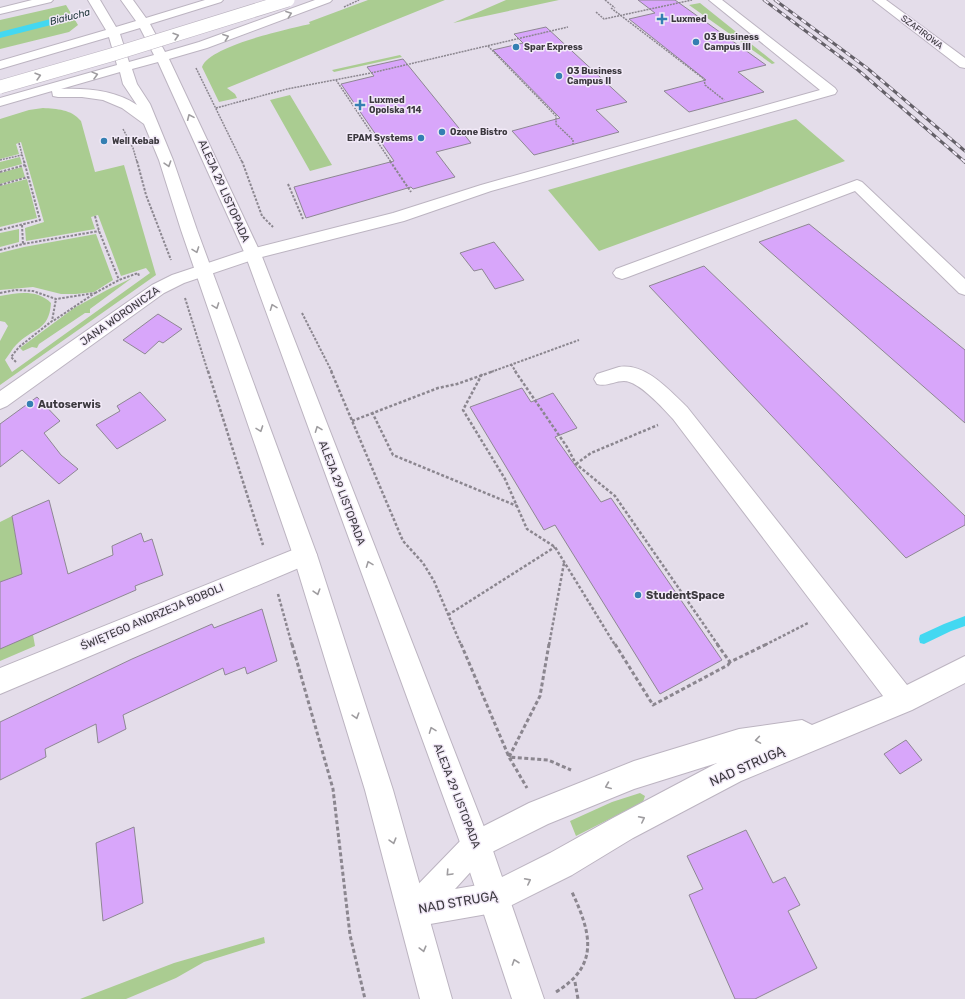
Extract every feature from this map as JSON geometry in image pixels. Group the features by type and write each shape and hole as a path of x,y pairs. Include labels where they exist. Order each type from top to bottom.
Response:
{"main road":[{"path":"0,12 47,0"},
{"path":"94,0 113,32 130,84 154,128 305,555 379,790 436,999"},
{"path":"0,65 218,0"},
{"path":"0,76 256,0"},
{"path":"0,87 126,51 288,0"},
{"path":"0,102 208,44 326,0"},
{"name":"JANA WORONICZA","path":"0,400 158,289 203,270 252,254 398,217 486,188 830,91 715,0"},
{"name":"SZAFIROWA","path":"879,0 965,64"},
{"name":"ALEJA 29 LISTOPADA","path":"130,4 143,23 162,57 252,254 476,844 528,999"},
{"path":"946,50 960,44"},
{"path":"17,98 71,93 109,97 133,108 154,128"},
{"path":"622,273 857,185 965,289"},
{"path":"604,379 620,374 630,374 648,384 680,413 903,701"},
{"name":"ŚWIĘTEGO ANDRZEJA BOBOLI","path":"0,681 171,609 305,555"},
{"name":"NAD STRUGĄ","path":"413,912 493,898 561,864 623,828 731,771 903,701 965,669"},
{"name":"NAD STRUGĄ","path":"413,912 476,844 539,814 634,775 739,743 838,727"}],"path":[{"path":"605,0 614,8"},
{"path":"596,12 604,19 692,0"},
{"path":"611,8 704,79 704,85 727,104"},
{"path":"216,108 287,89 336,80 568,27"},
{"path":"488,46 556,116 556,124 573,140 574,146"},
{"path":"196,68 248,176 263,219 271,226 279,228"},
{"path":"336,80 412,193 408,194"},
{"path":"122,128 133,148 146,195 173,267"},
{"path":"0,230 40,220 19,143"},
{"path":"0,160 22,154"},
{"path":"0,172 25,165"},
{"path":"0,185 28,177"},
{"path":"288,184 306,223"},
{"path":"95,216 99,231 119,280"},
{"path":"22,224 23,244"},
{"path":"0,250 23,244 99,231"},
{"path":"18,364 11,358 19,347 52,321 119,280 138,273 139,279"},
{"path":"0,293 16,290 33,291 56,299 95,294"},
{"path":"185,298 264,549"},
{"path":"52,321 56,299"},
{"path":"298,306 326,358 398,532 403,541 422,563 434,581 509,757 529,792"},
{"path":"352,421 372,412 438,388 579,340"},
{"path":"511,364 568,447 576,464 615,496 730,662"},
{"path":"482,374 463,410 505,479 527,529 555,547 653,705 728,665 730,662 805,623 812,622"},
{"path":"372,412 393,454 517,506"},
{"path":"576,464 591,453 662,423"},
{"path":"448,615 555,547"},
{"path":"509,757 540,696 564,562"},
{"path":"276,589 333,789 350,935 365,999"},
{"path":"509,757 548,760 569,769"},
{"path":"561,990 574,982 582,969 588,953 587,929 570,885"},
{"path":"574,982 578,999"}],"green space":[{"path":"368,0 445,0 227,88 235,94 237,98 219,102 202,67 208,59 233,45 268,34 310,24 309,22"},
{"path":"506,0 559,0 453,23"},
{"path":"700,3 775,63 772,64 689,5"},
{"path":"66,5 78,25 69,32 0,49 0,20"},
{"path":"400,55 402,57 334,72 332,70"},
{"path":"290,95 332,165 310,171 270,100"},
{"path":"43,108 59,109 68,112 73,114 81,121 95,172 124,165 156,275 0,385 0,341 8,326 5,322 0,321 0,296 27,293 40,296 51,303 50,312 44,324 22,339 13,348 5,360 12,372 150,273 146,268 121,276 98,215 91,217 95,229 26,241 25,228 44,222 21,142 16,144 19,154 0,159 0,119 29,110"},
{"path":"796,119 845,161 599,251 548,190"},
{"path":"20,157 22,164 0,170 0,162"},
{"path":"22,167 25,177 0,184 0,173"},
{"path":"27,179 37,218 0,227 0,186"},
{"path":"19,229 19,242 0,247 0,233"},
{"path":"96,234 113,280 94,292 61,294 33,287 0,290 0,253 24,247"},
{"path":"132,278 90,309 90,313 85,313 39,344 37,348 32,347 23,351 20,348 74,308"},
{"path":"12,516 35,646 0,661 0,522"},
{"path":"640,793 645,796 643,802 576,836 570,821 612,802"},
{"path":"264,937 265,943 204,962 176,978 126,999 80,999 174,963"}],"water":[{"name":"Białucha","path":"125,0 149,0 0,38 0,32"}],"pier":[{"path":"117,0 151,0 150,2 76,21 70,12"}],"building":[{"name":"O3 Business Campus III","path":"638,0 675,0 766,65 738,72 764,92 689,112 664,91 706,80 629,19 655,13"},
{"name":"O3 Business Campus II","path":"546,27 627,102 596,110 619,132 534,155 512,131 560,118 493,50 523,43 514,34"},
{"path":"403,59 471,143 436,152 455,177 413,189 411,187 306,218 294,187 394,161 341,84 374,76 367,67"},
{"path":"809,224 965,350 965,423 759,242"},
{"path":"494,242 524,280 495,289 482,269 474,271 460,253"},
{"path":"704,266 965,516 965,525 906,558 649,286"},
{"path":"158,314 182,329 163,343 159,341 145,354 123,340"},
{"name":"StudentSpace","path":"522,388 531,402 553,393 577,428 555,437 601,502 611,498 722,660 660,694 555,525 544,530 470,407"},
{"path":"140,392 166,420 117,449 96,425 120,411 117,406"},
{"path":"37,397 60,421 44,433 61,455 78,469 59,484 22,450 0,467 0,424"},
{"path":"49,500 68,574 113,555 112,546 141,533 144,542 152,539 163,575 135,586 136,590 0,649 0,582 22,574 12,516"},
{"path":"262,609 277,661 247,674 245,667 225,675 223,668 123,715 126,729 98,743 96,724 45,749 46,757 0,780 0,722 132,659 212,624 214,628"},
{"path":"906,740 922,760 900,774 884,754"},
{"path":"134,827 143,903 103,921 96,843"},
{"path":"746,830 773,883 785,877 800,905 788,911 817,968 755,999 735,999 689,895 703,889 687,856"}],"waterway":[{"path":"924,639 948,627 965,621"}],"railway":[{"path":"764,0 858,70 965,162 964,161"},
{"path":"775,0 867,68 965,151"}],"place":[{"name":"Luxmed","path":"662,19"},
{"name":"O3 Business Campus III","path":"696,42"},
{"name":"Spar Express","path":"516,47"},
{"name":"O3 Business Campus II","path":"559,76"},
{"name":"Luxmed Opolska 114","path":"360,105"},
{"name":"Ozone Bistro","path":"442,132"},
{"name":"EPAM Systems","path":"421,138"},
{"name":"Well Kebab","path":"104,141"},
{"name":"Autoserwis","path":"30,404"},
{"name":"StudentSpace","path":"638,595"}]}
